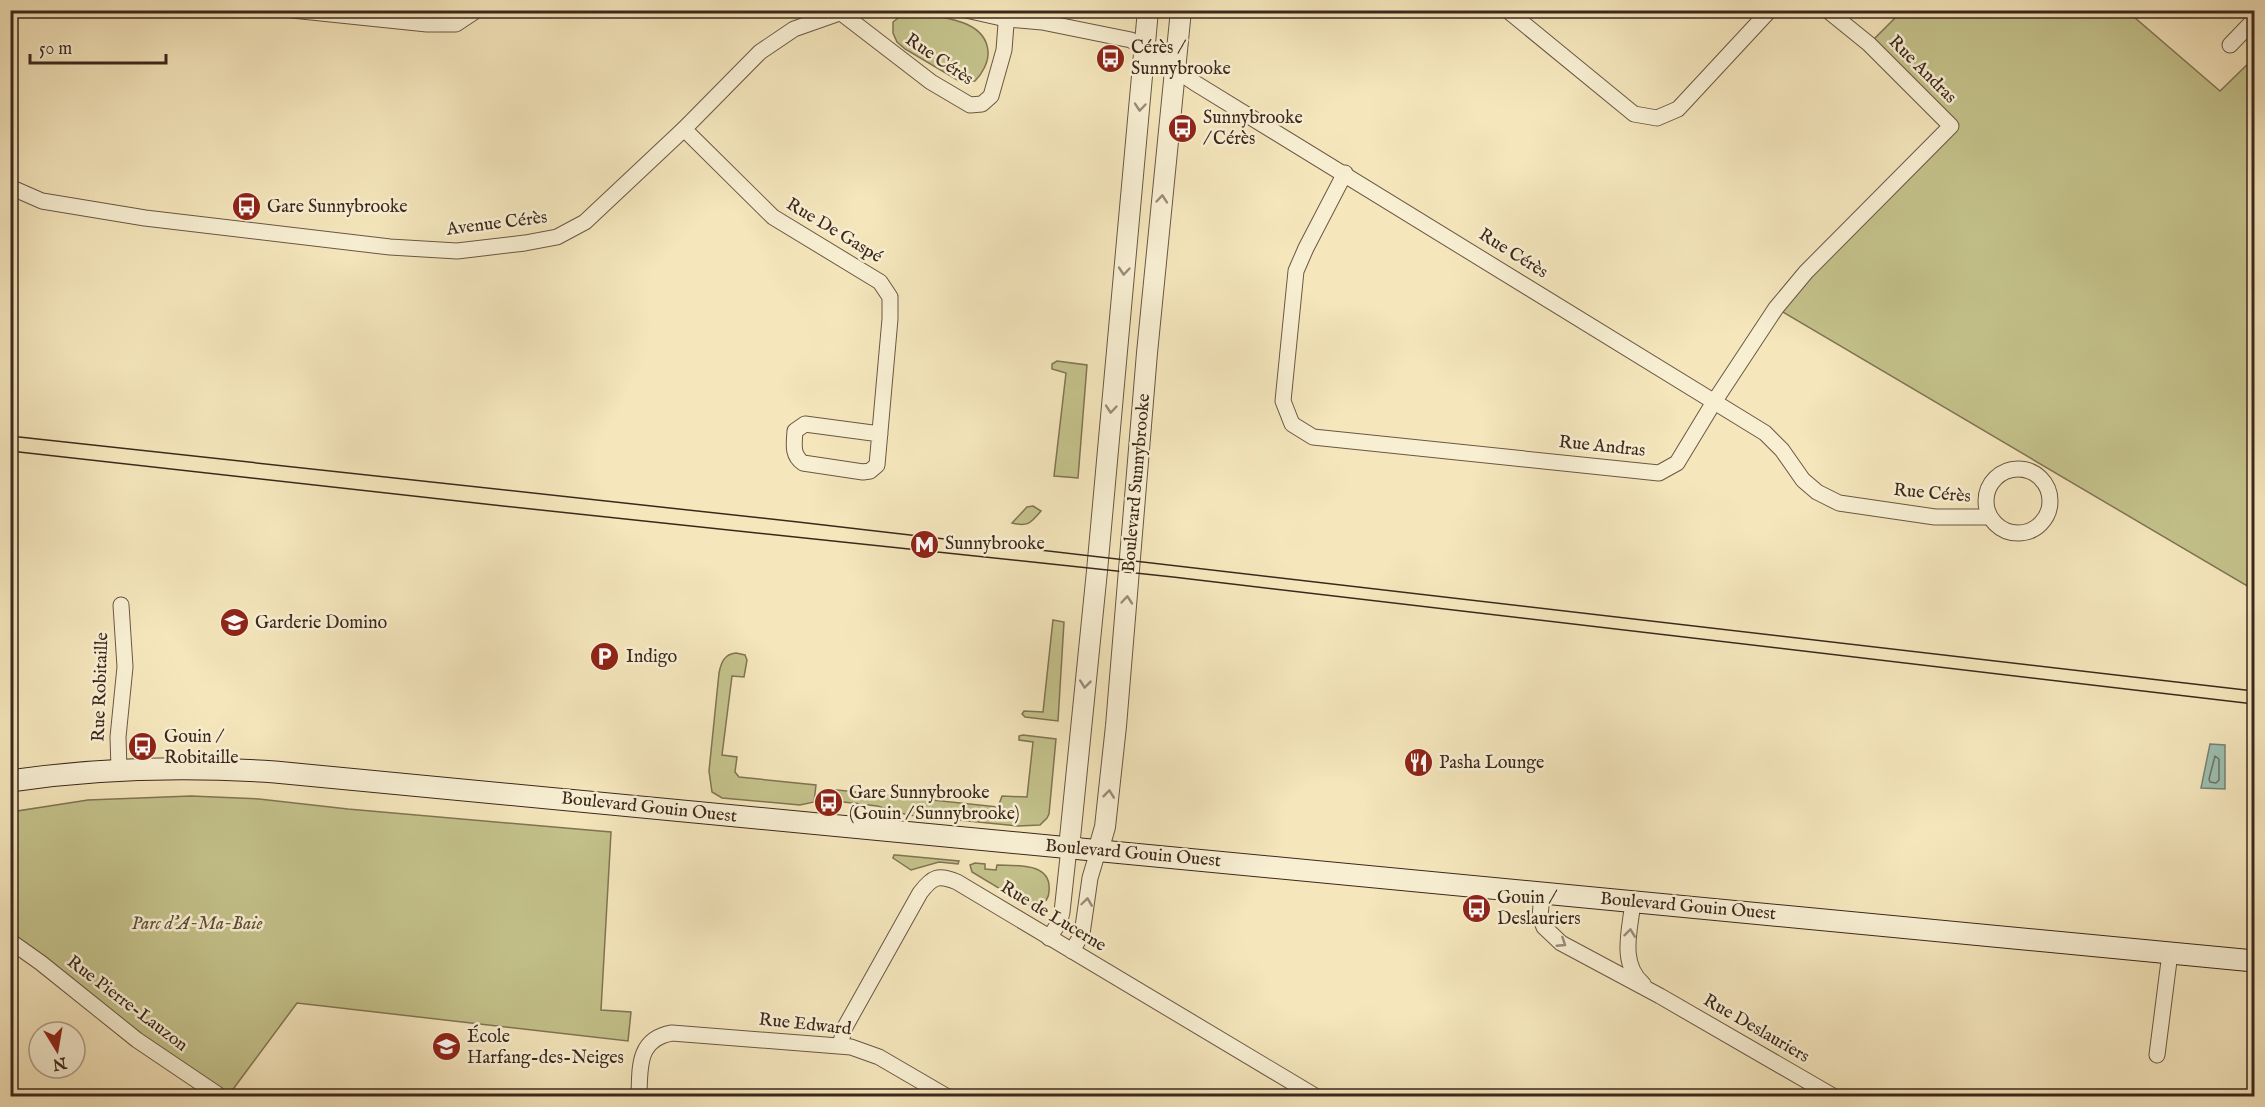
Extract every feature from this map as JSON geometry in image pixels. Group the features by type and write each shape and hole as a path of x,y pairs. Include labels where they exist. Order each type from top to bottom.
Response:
{"main road":[{"name":"Boulevard Gouin Ouest","path":"10,781 119,769 219,768 275,772 2254,961"}],"street":[{"path":"292,10 427,24 456,24 477,10"},
{"name":"Rue Cérès","path":"966,10 1007,15 1124,38 1145,48 1196,83 1764,433 1782,450 1803,480 1817,492 1839,503 1935,517 1990,517 1997,525 2017,532 2027,531 2037,526 2044,518 2048,508 2047,488 2041,479 2023,469 2003,472 1989,487 1986,497 1986,507 1990,517"},
{"name":"Boulevard Sunnybrooke","path":"1049,938 1060,921 1062,912 1069,848 1097,571 1148,10"},
{"name":"Boulevard Sunnybrooke","path":"1072,951 1082,934 1090,878 1106,827 1147,353 1181,10"},
{"path":"1507,10 1634,114 1657,118 1678,109 1770,10"},
{"name":"Rue Andras","path":"1345,173 1305,248 1296,271 1283,401 1292,424 1313,437 1659,472 1677,463 1776,308 1806,272 1951,126 1869,44 1827,10"},
{"name":"Rue Cérès","path":"843,11 931,82 970,105 982,104 991,96 1004,50 1007,15"},
{"name":"Avenue Cérès","path":"10,187 42,201 159,220 390,247 457,251 557,237 585,222 684,129 760,52 794,29 843,11"},
{"path":"2230,45 2254,20"},
{"name":"Rue De Gaspé","path":"684,129 773,217 880,282 890,297 880,434 877,465 870,471 863,472 804,463 797,458 794,450 795,431 806,424 880,434"},
{"name":"Rue Robitaille","path":"119,769 118,737 125,667 121,605"},
{"name":"Rue de Lucerne","path":"840,1046 842,1033 920,893 931,880 942,877 957,882 1315,1096"},
{"name":"Rue Deslauriers","path":"1542,894 1540,916 1544,927 1553,937 1833,1096"},
{"name":"Rue Deslauriers","path":"1633,902 1628,951 1629,965 1635,976 1660,996"},
{"name":"Rue Pierre-Lauzon","path":"10,941 41,963 136,1040 220,1096"},
{"path":"2157,1055 2170,953"},
{"name":"Rue Edward","path":"639,1096 641,1061 651,1041 663,1034 684,1033 851,1047 879,1057 946,1096"}],"green space":[{"path":"1902,11 2127,11 2220,91 2254,58 2254,590 1776,308 1951,126 1869,44"},
{"path":"913,12 959,21 979,32 985,40 988,55 984,68 975,81 959,81 897,42 893,33 893,22 902,15"},
{"path":"1057,361 1087,365 1078,478 1054,476 1066,373 1052,369 1052,364"},
{"path":"1033,506 1041,511 1032,521 1026,524 1012,523 1027,507"},
{"path":"1053,620 1064,622 1058,721 1025,717 1022,714 1024,711 1043,712"},
{"path":"736,653 745,655 747,660 744,677 732,676 722,755 737,757 735,772 739,777 816,785 814,802 800,805 722,798 712,792 709,771 719,673 724,660"},
{"path":"1019,736 1056,739 1049,814 1040,825 1018,826 908,815 877,806 827,800 828,789 998,807 1002,796 1027,797 1033,742 1019,740"},
{"name":"Parc d'A-Ma-Baie","path":"191,796 259,799 611,832 601,1010 631,1012 628,1041 297,1003 228,1096 221,1096 41,963 11,933 11,812 88,800"},
{"path":"894,855 959,861 958,864 939,862 911,870 893,858"},
{"path":"985,864 985,869 996,870 997,865 1023,866 1039,870 1048,882 1049,891 1045,902 1039,906 1027,905 972,872 970,865"}],"water":[{"path":"2210,744 2225,745 2225,789 2201,788"}],"tram line":[{"path":"10,436 798,522 2254,691"},
{"path":"10,451 1173,577 2254,704"}],"place":[{"name":"Cérès / Sunnybrooke","path":"1110,58"},
{"name":"Sunnybrooke / Cérès","path":"1182,128"},
{"name":"Gare Sunnybrooke","path":"246,207"},
{"name":"Sunnybrooke","path":"924,544"},
{"name":"Garderie Domino","path":"234,623"},
{"name":"Indigo","path":"605,657"},
{"name":"Gouin / Robitaille","path":"143,747"},
{"name":"Pasha Lounge","path":"1418,763"},
{"name":"Gare Sunnybrooke (Gouin / Sunnybrooke)","path":"828,803"},
{"name":"Gouin / Deslauriers","path":"1476,908"},
{"name":"École Harfang-des-Neiges","path":"446,1047"}]}
